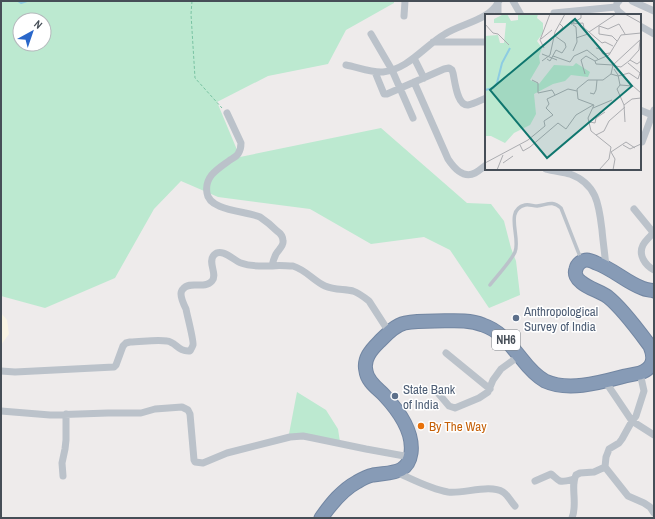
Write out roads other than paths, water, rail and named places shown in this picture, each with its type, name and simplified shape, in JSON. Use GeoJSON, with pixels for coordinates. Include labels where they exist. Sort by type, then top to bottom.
{"type":"FeatureCollection","features":[{"type":"Feature","properties":{"kind":"highway"},"geometry":{"type":"LineString","coordinates":[[582,262],[587,260],[592,261],[606,267],[642,289],[654,291]]}},
{"type":"Feature","properties":{"kind":"highway","name":"NH6"},"geometry":{"type":"LineString","coordinates":[[410,457],[410,440],[405,424],[393,405],[369,379],[365,364],[373,348],[389,332],[403,323],[460,321],[482,324],[496,331],[510,344],[537,375],[554,384],[562,386],[605,382],[640,373],[648,368],[653,358],[650,346],[614,302],[600,292],[584,285],[579,281],[575,272],[578,265],[582,262]]}},
{"type":"Feature","properties":{"kind":"highway"},"geometry":{"type":"LineString","coordinates":[[325,516],[336,499],[356,482],[374,475],[395,472],[402,469],[408,464],[410,457]]}},
{"type":"Feature","properties":{"kind":"street"},"geometry":{"type":"LineString","coordinates":[[404,16],[405,1]]}},
{"type":"Feature","properties":{"kind":"street"},"geometry":{"type":"LineString","coordinates":[[515,1],[521,14]]}},
{"type":"Feature","properties":{"kind":"street"},"geometry":{"type":"LineString","coordinates":[[632,1],[654,11]]}},
{"type":"Feature","properties":{"kind":"street"},"geometry":{"type":"LineString","coordinates":[[495,3],[498,14]]}},
{"type":"Feature","properties":{"kind":"street"},"geometry":{"type":"LineString","coordinates":[[488,14],[495,3]]}},
{"type":"Feature","properties":{"kind":"street"},"geometry":{"type":"LineString","coordinates":[[554,14],[619,10]]}},
{"type":"Feature","properties":{"kind":"street"},"geometry":{"type":"LineString","coordinates":[[346,65],[375,72],[392,70],[406,64],[446,32],[485,16]]}},
{"type":"Feature","properties":{"kind":"street"},"geometry":{"type":"LineString","coordinates":[[641,27],[654,34]]}},
{"type":"Feature","properties":{"kind":"street"},"geometry":{"type":"LineString","coordinates":[[371,34],[392,70],[413,118]]}},
{"type":"Feature","properties":{"kind":"street"},"geometry":{"type":"LineString","coordinates":[[433,42],[485,42]]}},
{"type":"Feature","properties":{"kind":"street"},"geometry":{"type":"LineString","coordinates":[[414,58],[424,78]]}},
{"type":"Feature","properties":{"kind":"street"},"geometry":{"type":"LineString","coordinates":[[375,72],[381,90],[384,94],[387,94],[449,68],[452,70],[457,94],[463,104],[468,105],[485,98]]}},
{"type":"Feature","properties":{"kind":"street"},"geometry":{"type":"LineString","coordinates":[[414,82],[446,155],[452,165],[458,171],[469,175],[485,166]]}},
{"type":"Feature","properties":{"kind":"street"},"geometry":{"type":"LineString","coordinates":[[641,110],[653,113],[642,142]]}},
{"type":"Feature","properties":{"kind":"street"},"geometry":{"type":"LineString","coordinates":[[227,113],[241,143],[241,148],[237,155],[211,174],[207,182],[207,195],[218,206],[260,218],[274,227],[281,234],[284,239],[283,243],[273,260],[272,266]]}},
{"type":"Feature","properties":{"kind":"street"},"geometry":{"type":"LineString","coordinates":[[551,170],[569,174],[578,178],[593,191],[599,210],[606,267]]}},
{"type":"Feature","properties":{"kind":"street"},"geometry":{"type":"LineString","coordinates":[[634,209],[652,231],[652,234],[643,245],[641,254],[645,263],[653,268]]}},
{"type":"Feature","properties":{"kind":"street"},"geometry":{"type":"LineString","coordinates":[[1,371],[15,372],[114,368],[123,346],[130,342],[166,340],[182,350],[189,351],[192,349],[193,344],[186,310],[181,295],[182,290],[188,285],[206,285],[212,282],[214,274],[212,258],[217,253],[222,253],[237,262],[251,266],[294,266],[326,286],[354,291],[369,301],[389,332]]}},
{"type":"Feature","properties":{"kind":"street"},"geometry":{"type":"LineString","coordinates":[[446,354],[490,389]]}},
{"type":"Feature","properties":{"kind":"street"},"geometry":{"type":"LineString","coordinates":[[438,393],[449,406],[454,408],[484,395],[490,389],[493,380],[501,369],[519,356]]}},
{"type":"Feature","properties":{"kind":"street"},"geometry":{"type":"LineString","coordinates":[[640,373],[644,391],[636,416],[619,443],[609,449],[605,467],[628,496],[644,503],[650,507],[654,513]]}},
{"type":"Feature","properties":{"kind":"street"},"geometry":{"type":"LineString","coordinates":[[605,382],[632,421],[654,435]]}},
{"type":"Feature","properties":{"kind":"street"},"geometry":{"type":"LineString","coordinates":[[1,412],[50,415],[134,413],[155,409],[182,407],[188,410],[190,414],[194,460],[195,462],[200,463],[228,453],[290,437],[303,436],[410,457]]}},
{"type":"Feature","properties":{"kind":"street"},"geometry":{"type":"LineString","coordinates":[[63,476],[62,463],[66,440],[66,414]]}},
{"type":"Feature","properties":{"kind":"street"},"geometry":{"type":"LineString","coordinates":[[572,518],[575,509],[574,480],[576,475],[594,472],[605,467]]}},
{"type":"Feature","properties":{"kind":"street"},"geometry":{"type":"LineString","coordinates":[[395,472],[430,487],[448,492],[479,489],[497,490],[504,492],[515,506]]}},
{"type":"Feature","properties":{"kind":"street"},"geometry":{"type":"LineString","coordinates":[[535,481],[551,474],[561,481],[574,480]]}},
{"type":"Feature","properties":{"kind":"lane"},"geometry":{"type":"LineString","coordinates":[[490,284],[515,253],[516,242],[514,216],[516,211],[527,205],[536,206],[552,203],[561,208],[582,262]]}},
{"type":"Feature","properties":{"kind":"waterway"},"geometry":{"type":"LineString","coordinates":[[18,1],[21,3],[27,1]]}},
{"type":"Feature","properties":{"kind":"place","name":"Anthropological Survey of India"},"geometry":{"type":"Point","coordinates":[516,318]}},
{"type":"Feature","properties":{"kind":"place","name":"State Bank of India"},"geometry":{"type":"Point","coordinates":[395,396]}},
{"type":"Feature","properties":{"kind":"place","name":"By The Way"},"geometry":{"type":"Point","coordinates":[421,426]}}]}
